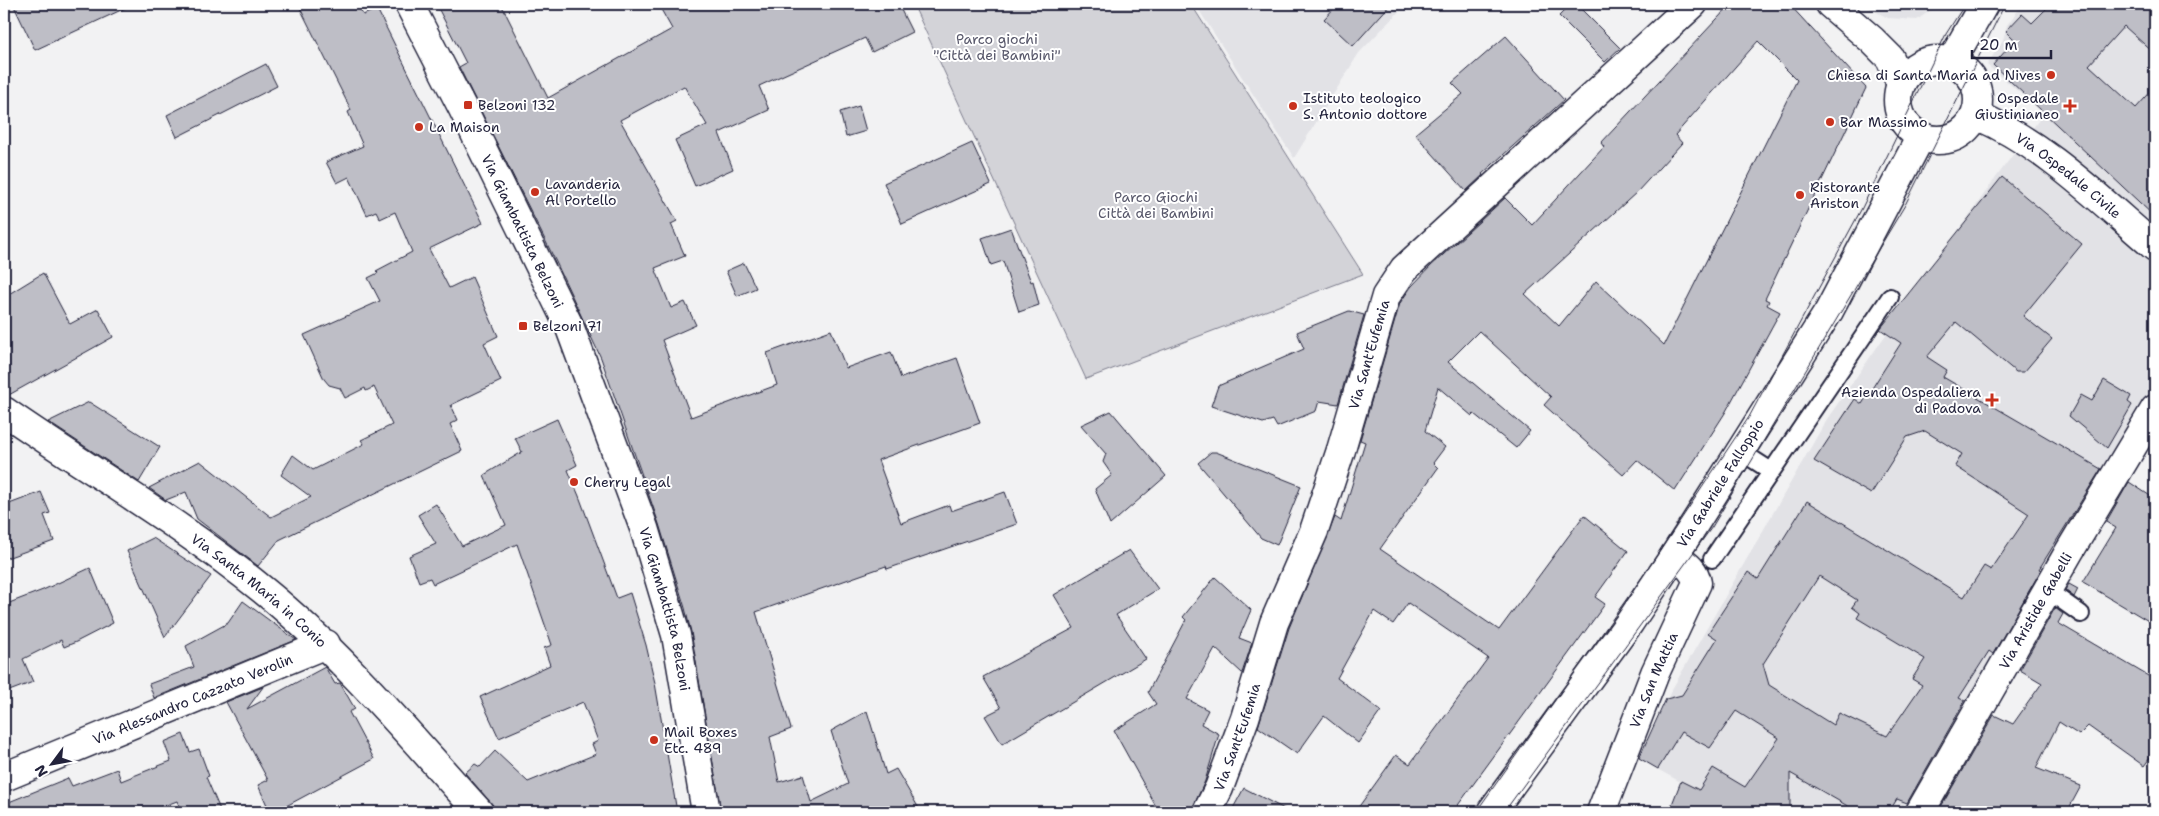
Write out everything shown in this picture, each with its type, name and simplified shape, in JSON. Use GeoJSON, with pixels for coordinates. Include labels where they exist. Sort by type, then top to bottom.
{"type":"FeatureCollection","features":[{"type":"Feature","properties":{"kind":"street","name":"Via Giambattista Belzoni"},"geometry":{"type":"LineString","coordinates":[[409,4],[462,107],[570,328],[644,528],[676,635],[706,812]]}},
{"type":"Feature","properties":{"kind":"street","name":"Via Sant'Eufemia"},"geometry":{"type":"LineString","coordinates":[[1207,812],[1219,788],[1245,718],[1274,623],[1314,531],[1341,450],[1386,296],[1404,270],[1693,4]]}},
{"type":"Feature","properties":{"kind":"street"},"geometry":{"type":"LineString","coordinates":[[1830,4],[1890,58],[1901,84]]}},
{"type":"Feature","properties":{"kind":"street"},"geometry":{"type":"LineString","coordinates":[[1951,62],[1984,4]]}},
{"type":"Feature","properties":{"kind":"street"},"geometry":{"type":"LineString","coordinates":[[1940,60],[1951,62],[1966,72],[1976,86],[1978,103],[1976,115],[1962,132],[1952,138],[1941,140],[1921,136],[1909,128],[1902,118],[1898,107],[1898,95],[1901,84],[1917,66],[1928,61],[1940,60]]}},
{"type":"Feature","properties":{"kind":"street","name":"Via Ospedale Civile"},"geometry":{"type":"LineString","coordinates":[[1976,115],[2010,131],[2038,148],[2155,247]]}},
{"type":"Feature","properties":{"kind":"street","name":"Via Gabriele Falloppio"},"geometry":{"type":"LineString","coordinates":[[1491,812],[1630,622],[1674,556],[1829,311],[1921,136]]}},
{"type":"Feature","properties":{"kind":"street","name":"Via Aristide Gabelli"},"geometry":{"type":"LineString","coordinates":[[1920,812],[2047,590],[2155,409]]}},
{"type":"Feature","properties":{"kind":"street","name":"Via Santa Maria in Conio"},"geometry":{"type":"LineString","coordinates":[[4,412],[136,497],[210,549],[263,590],[326,644],[479,812]]}},
{"type":"Feature","properties":{"kind":"street","name":"Via San Mattia"},"geometry":{"type":"LineString","coordinates":[[1601,812],[1655,673],[1697,582],[1696,576],[1690,568],[1674,556]]}},
{"type":"Feature","properties":{"kind":"street","name":"Via Alessandro Cazzato Verolin"},"geometry":{"type":"LineString","coordinates":[[4,777],[326,644]]}},
{"type":"Feature","properties":{"kind":"lane"},"geometry":{"type":"LineString","coordinates":[[1712,559],[1890,297]]}},
{"type":"Feature","properties":{"kind":"lane"},"geometry":{"type":"LineString","coordinates":[[1740,451],[1771,471]]}},
{"type":"Feature","properties":{"kind":"lane"},"geometry":{"type":"LineString","coordinates":[[2047,590],[2081,614]]}},
{"type":"Feature","properties":{"kind":"shaded area","name":"Istituto teologico S. Antonio dottore"},"geometry":{"type":"Polygon","coordinates":[[[1195,4],[1406,4],[1359,53],[1294,158],[1195,4]]]}},
{"type":"Feature","properties":{"kind":"shaded area"},"geometry":{"type":"Polygon","coordinates":[[[1861,4],[1939,4],[1917,20],[1888,18],[1861,4]]]}},
{"type":"Feature","properties":{"kind":"shaded area","name":"Azienda Ospedaliera di Padova"},"geometry":{"type":"Polygon","coordinates":[[[2023,4],[2155,4],[2155,385],[1899,812],[1735,812],[1639,759],[1671,691],[1827,419],[1989,187],[2044,113],[1987,65],[2003,40],[2007,25],[2023,4]]]}},
{"type":"Feature","properties":{"kind":"green space","name":"Parco Giochi Città dei Bambini"},"geometry":{"type":"Polygon","coordinates":[[[913,4],[1191,4],[1363,274],[1086,379],[913,4]]]}},
{"type":"Feature","properties":{"kind":"building"},"geometry":{"type":"Polygon","coordinates":[[[13,4],[134,4],[35,50],[13,4]]]}},
{"type":"Feature","properties":{"kind":"building"},"geometry":{"type":"Polygon","coordinates":[[[298,4],[357,4],[363,15],[377,9],[483,223],[429,249],[449,288],[472,277],[498,336],[484,343],[501,381],[451,405],[458,420],[450,424],[462,451],[279,540],[258,566],[197,519],[186,492],[166,500],[149,488],[200,461],[271,517],[311,497],[281,475],[293,455],[313,470],[364,444],[361,440],[392,425],[374,387],[366,391],[365,388],[345,398],[340,388],[329,385],[324,379],[304,335],[380,301],[368,278],[378,273],[376,271],[412,252],[395,212],[380,219],[376,211],[367,215],[349,177],[337,183],[326,162],[363,146],[348,112],[351,110],[298,4]]]}},
{"type":"Feature","properties":{"kind":"building"},"geometry":{"type":"Polygon","coordinates":[[[436,4],[501,4],[548,98],[672,29],[658,4],[898,4],[912,32],[872,52],[865,38],[759,86],[769,110],[719,133],[733,169],[695,186],[675,140],[707,125],[684,86],[620,120],[677,221],[671,224],[685,256],[655,268],[671,308],[685,302],[696,325],[662,340],[691,417],[777,385],[767,353],[831,330],[846,368],[891,352],[901,378],[957,358],[980,423],[878,460],[901,523],[949,505],[951,511],[1005,492],[1017,524],[887,569],[886,566],[756,612],[791,729],[770,737],[779,782],[803,775],[811,802],[848,784],[831,731],[867,711],[886,774],[896,769],[921,812],[721,812],[691,632],[685,608],[659,524],[601,358],[556,262],[459,67],[466,63],[436,4]]]}},
{"type":"Feature","properties":{"kind":"building"},"geometry":{"type":"Polygon","coordinates":[[[1338,4],[1391,4],[1353,46],[1324,19],[1338,4]]]}},
{"type":"Feature","properties":{"kind":"building"},"geometry":{"type":"Polygon","coordinates":[[[1571,4],[1576,4],[1620,48],[1605,62],[1559,16],[1571,4]]]}},
{"type":"Feature","properties":{"kind":"building"},"geometry":{"type":"Polygon","coordinates":[[[1731,4],[1789,4],[1866,88],[1765,299],[1769,301],[1767,305],[1780,312],[1725,413],[1675,491],[1637,460],[1623,475],[1544,405],[1551,397],[1479,331],[1448,362],[1530,431],[1516,448],[1474,414],[1472,416],[1438,387],[1425,431],[1445,447],[1433,463],[1438,468],[1380,549],[1499,630],[1584,515],[1628,551],[1595,597],[1605,604],[1453,812],[1355,812],[1396,755],[1410,764],[1488,658],[1408,603],[1393,624],[1374,611],[1337,678],[1381,711],[1358,743],[1324,716],[1297,754],[1258,727],[1289,628],[1335,517],[1341,521],[1365,442],[1360,440],[1400,303],[1411,287],[1431,266],[1505,198],[1532,225],[1604,147],[1601,143],[1731,4]],[[1758,41],[1675,135],[1682,143],[1637,192],[1525,294],[1559,326],[1596,281],[1664,345],[1797,80],[1758,41]]]}},
{"type":"Feature","properties":{"kind":"building","name":"Ospedale Giustinianeo"},"geometry":{"type":"Polygon","coordinates":[[[2051,4],[2155,4],[2155,54],[2124,26],[2089,65],[2136,108],[2155,87],[2155,217],[1993,65],[2015,40],[2006,31],[2022,14],[2032,23],[2051,4]]]}},
{"type":"Feature","properties":{"kind":"building"},"geometry":{"type":"Polygon","coordinates":[[[1506,36],[1564,100],[1482,174],[1466,191],[1415,134],[1463,94],[1452,83],[1506,36]]]}},
{"type":"Feature","properties":{"kind":"building"},"geometry":{"type":"Polygon","coordinates":[[[266,64],[277,86],[177,137],[167,115],[266,64]]]}},
{"type":"Feature","properties":{"kind":"building"},"geometry":{"type":"Polygon","coordinates":[[[859,106],[866,131],[846,137],[840,112],[859,106]]]}},
{"type":"Feature","properties":{"kind":"building"},"geometry":{"type":"Polygon","coordinates":[[[972,143],[991,184],[902,224],[884,183],[972,143]]]}},
{"type":"Feature","properties":{"kind":"building"},"geometry":{"type":"Polygon","coordinates":[[[2002,177],[2082,244],[2023,316],[2052,339],[2024,372],[2016,372],[1956,322],[1927,357],[1947,370],[1943,377],[2101,469],[2039,569],[2041,570],[1993,654],[1989,651],[1959,698],[1965,701],[1907,803],[1897,799],[1889,812],[1858,812],[1790,773],[1790,812],[1669,812],[1681,781],[1699,790],[1713,768],[1745,787],[1779,738],[1736,711],[1710,748],[1681,732],[1658,769],[1639,758],[1666,699],[1682,695],[1717,639],[1708,633],[1748,572],[1758,579],[1807,501],[1964,597],[1984,566],[1991,570],[2029,514],[1955,466],[1962,454],[1925,431],[1907,437],[1871,494],[1814,461],[1855,399],[1862,404],[1901,343],[1880,329],[2002,177]],[[1819,576],[1763,664],[1769,685],[1833,725],[1839,713],[1887,736],[1922,685],[1912,679],[1925,659],[1857,618],[1860,613],[1852,607],[1857,600],[1819,576]]]}},
{"type":"Feature","properties":{"kind":"building"},"geometry":{"type":"Polygon","coordinates":[[[1011,228],[1031,282],[1033,281],[1039,305],[1019,312],[1003,261],[991,265],[982,238],[1011,228]]]}},
{"type":"Feature","properties":{"kind":"building"},"geometry":{"type":"Polygon","coordinates":[[[744,263],[756,288],[737,296],[726,271],[744,263]]]}},
{"type":"Feature","properties":{"kind":"building"},"geometry":{"type":"Polygon","coordinates":[[[43,273],[70,324],[98,309],[113,337],[4,396],[4,297],[43,273]]]}},
{"type":"Feature","properties":{"kind":"building"},"geometry":{"type":"Polygon","coordinates":[[[1349,311],[1364,315],[1338,404],[1319,401],[1316,411],[1277,427],[1273,420],[1263,423],[1211,406],[1218,386],[1304,349],[1297,332],[1349,311]]]}},
{"type":"Feature","properties":{"kind":"building"},"geometry":{"type":"Polygon","coordinates":[[[2104,380],[2131,396],[2128,402],[2132,405],[2107,448],[2069,416],[2081,395],[2092,401],[2104,380]]]}},
{"type":"Feature","properties":{"kind":"building"},"geometry":{"type":"Polygon","coordinates":[[[89,402],[160,447],[139,482],[48,422],[89,402]]]}},
{"type":"Feature","properties":{"kind":"building"},"geometry":{"type":"Polygon","coordinates":[[[1111,411],[1166,476],[1110,525],[1095,489],[1112,475],[1103,462],[1106,454],[1081,425],[1111,411]]]}},
{"type":"Feature","properties":{"kind":"building"},"geometry":{"type":"Polygon","coordinates":[[[557,419],[577,465],[568,470],[617,598],[630,593],[646,645],[655,683],[677,812],[499,812],[465,773],[475,764],[480,767],[495,751],[528,782],[596,754],[592,744],[598,741],[583,702],[499,738],[480,697],[550,665],[544,648],[552,645],[517,544],[433,584],[430,578],[419,582],[409,556],[436,544],[418,515],[436,504],[462,546],[506,525],[484,475],[522,452],[515,438],[557,419]]]}},
{"type":"Feature","properties":{"kind":"building"},"geometry":{"type":"Polygon","coordinates":[[[1211,452],[1216,452],[1301,486],[1277,545],[1261,538],[1198,463],[1211,452]]]}},
{"type":"Feature","properties":{"kind":"building"},"geometry":{"type":"Polygon","coordinates":[[[2129,482],[2155,499],[2155,625],[2083,582],[2116,528],[2106,522],[2129,482]]]}},
{"type":"Feature","properties":{"kind":"building"},"geometry":{"type":"Polygon","coordinates":[[[41,492],[50,513],[44,515],[54,541],[4,559],[4,506],[41,492]]]}},
{"type":"Feature","properties":{"kind":"building"},"geometry":{"type":"Polygon","coordinates":[[[153,538],[211,576],[165,637],[127,551],[153,538]]]}},
{"type":"Feature","properties":{"kind":"building"},"geometry":{"type":"Polygon","coordinates":[[[1129,550],[1158,589],[1116,615],[1146,659],[1002,744],[985,716],[1001,708],[983,677],[1074,628],[1054,595],[1129,550]]]}},
{"type":"Feature","properties":{"kind":"building"},"geometry":{"type":"Polygon","coordinates":[[[90,568],[113,623],[64,647],[61,640],[23,659],[33,682],[4,693],[4,605],[43,590],[90,568]]]}},
{"type":"Feature","properties":{"kind":"building"},"geometry":{"type":"Polygon","coordinates":[[[1215,577],[1251,610],[1239,638],[1252,643],[1242,673],[1215,648],[1187,699],[1208,710],[1201,724],[1219,734],[1205,781],[1191,812],[1159,812],[1114,731],[1156,704],[1148,692],[1186,620],[1183,617],[1215,577]]]}},
{"type":"Feature","properties":{"kind":"building"},"geometry":{"type":"Polygon","coordinates":[[[2069,584],[2078,589],[2074,597],[2065,590],[2069,584]]]}},
{"type":"Feature","properties":{"kind":"building"},"geometry":{"type":"Polygon","coordinates":[[[243,601],[296,640],[154,698],[149,684],[194,667],[186,646],[228,623],[243,601]]]}},
{"type":"Feature","properties":{"kind":"building"},"geometry":{"type":"Polygon","coordinates":[[[2055,608],[2063,614],[2058,623],[2155,680],[2155,751],[2144,766],[2088,726],[2079,735],[2059,722],[2036,768],[2081,786],[2067,812],[1938,812],[1994,715],[2013,724],[2042,683],[2020,670],[2055,608]]]}},
{"type":"Feature","properties":{"kind":"building"},"geometry":{"type":"Polygon","coordinates":[[[325,667],[335,684],[340,683],[355,709],[349,712],[374,759],[275,812],[270,812],[258,785],[268,780],[226,702],[263,687],[247,709],[325,667]]]}},
{"type":"Feature","properties":{"kind":"building"},"geometry":{"type":"Polygon","coordinates":[[[183,734],[190,752],[199,749],[209,776],[206,777],[221,812],[182,812],[177,801],[148,812],[4,812],[4,804],[68,778],[72,786],[117,769],[121,781],[171,761],[164,742],[183,734]]]}},
{"type":"Feature","properties":{"kind":"building"},"geometry":{"type":"Polygon","coordinates":[[[1244,788],[1290,812],[1231,812],[1244,788]]]}},
{"type":"Feature","properties":{"kind":"tram line"},"geometry":{"type":"LineString","coordinates":[[1476,812],[1652,563],[1749,417],[1862,208],[1946,34],[1965,4]]}},
{"type":"Feature","properties":{"kind":"tram line"},"geometry":{"type":"LineString","coordinates":[[1504,812],[1712,527],[1905,205],[2005,4]]}},
{"type":"Feature","properties":{"kind":"place","name":"Chiesa di Santa Maria ad Nives"},"geometry":{"type":"Point","coordinates":[2051,75]}},
{"type":"Feature","properties":{"kind":"place","name":"Belzoni 132"},"geometry":{"type":"Point","coordinates":[468,105]}},
{"type":"Feature","properties":{"kind":"place","name":"Istituto teologico S. Antonio dottore"},"geometry":{"type":"Point","coordinates":[1293,106]}},
{"type":"Feature","properties":{"kind":"place","name":"Ospedale Giustinianeo"},"geometry":{"type":"Point","coordinates":[2070,106]}},
{"type":"Feature","properties":{"kind":"place","name":"Bar Massimo"},"geometry":{"type":"Point","coordinates":[1830,122]}},
{"type":"Feature","properties":{"kind":"place","name":"La Maison"},"geometry":{"type":"Point","coordinates":[419,127]}},
{"type":"Feature","properties":{"kind":"place","name":"Lavanderia Al Portello"},"geometry":{"type":"Point","coordinates":[535,192]}},
{"type":"Feature","properties":{"kind":"place","name":"Ristorante Ariston"},"geometry":{"type":"Point","coordinates":[1800,195]}},
{"type":"Feature","properties":{"kind":"place","name":"Belzoni 71"},"geometry":{"type":"Point","coordinates":[523,326]}},
{"type":"Feature","properties":{"kind":"place","name":"Azienda Ospedaliera di Padova"},"geometry":{"type":"Point","coordinates":[1992,400]}},
{"type":"Feature","properties":{"kind":"place","name":"Cherry Legal"},"geometry":{"type":"Point","coordinates":[574,482]}},
{"type":"Feature","properties":{"kind":"place","name":"Mail Boxes Etc. 489"},"geometry":{"type":"Point","coordinates":[654,740]}},
{"type":"Feature","properties":{"kind":"park label","name":"Parco giochi \"Città dei Bambini\""},"geometry":{"type":"Point","coordinates":[997,48]}}]}
